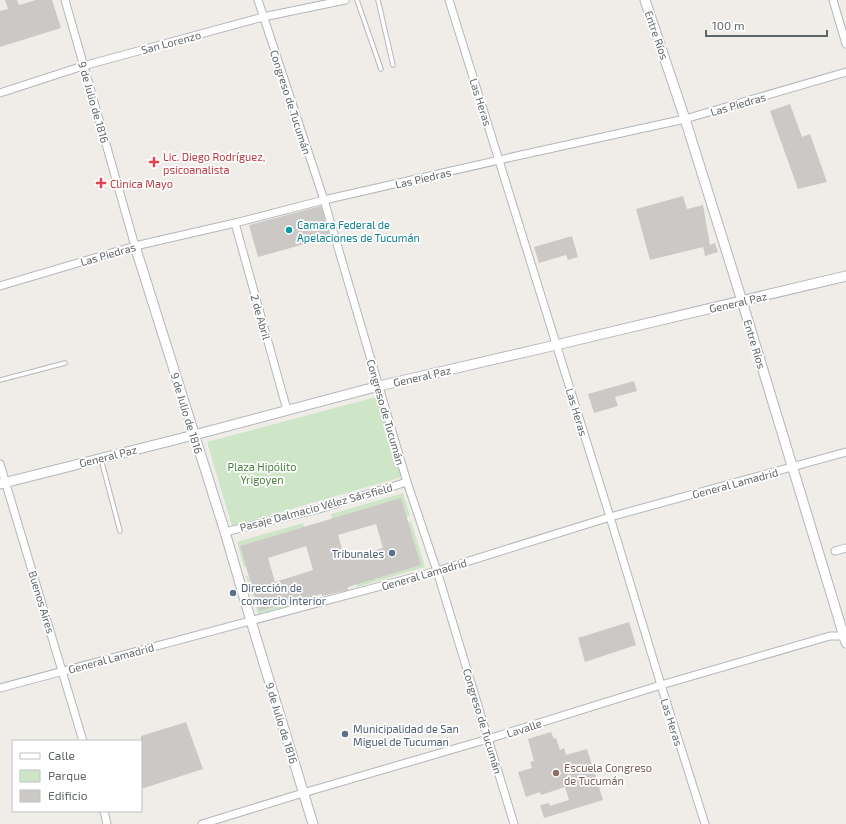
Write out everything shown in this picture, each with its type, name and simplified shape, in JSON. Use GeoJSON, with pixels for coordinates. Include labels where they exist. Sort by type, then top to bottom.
{"type":"FeatureCollection","features":[{"type":"Feature","properties":{"kind":"street","name":"9 de Julio de 1816"},"geometry":{"type":"LineString","coordinates":[[65,0],[135,246],[225,532],[313,824]]}},
{"type":"Feature","properties":{"kind":"street","name":"Congreso de Tucumán"},"geometry":{"type":"LineString","coordinates":[[258,0],[324,200],[407,482],[437,571],[514,824]]}},
{"type":"Feature","properties":{"kind":"street","name":"San Lorenzo"},"geometry":{"type":"LineString","coordinates":[[0,93],[83,66],[263,17],[345,0]]}},
{"type":"Feature","properties":{"kind":"street","name":"Las Heras"},"geometry":{"type":"LineString","coordinates":[[449,0],[705,824]]}},
{"type":"Feature","properties":{"kind":"street","name":"Entre Ríos"},"geometry":{"type":"LineString","coordinates":[[645,0],[685,119],[742,301],[845,639]]}},
{"type":"Feature","properties":{"kind":"street"},"geometry":{"type":"LineString","coordinates":[[833,0],[846,44]]}},
{"type":"Feature","properties":{"kind":"street","name":"Las Piedras"},"geometry":{"type":"LineString","coordinates":[[0,286],[135,246],[235,223],[324,200],[685,119],[846,72]]}},
{"type":"Feature","properties":{"kind":"street","name":"2 de Abril"},"geometry":{"type":"LineString","coordinates":[[235,223],[287,410]]}},
{"type":"Feature","properties":{"kind":"street","name":"General Paz"},"geometry":{"type":"LineString","coordinates":[[3,483],[194,435],[379,386],[846,276]]}},
{"type":"Feature","properties":{"kind":"street","name":"General Lamadrid"},"geometry":{"type":"LineString","coordinates":[[0,688],[437,571],[610,518],[846,452]]}},
{"type":"Feature","properties":{"kind":"street","name":"Buenos Aires"},"geometry":{"type":"LineString","coordinates":[[0,464],[3,483],[83,740]]}},
{"type":"Feature","properties":{"kind":"street","name":"Pasaje Dalmacio Vélez Sársfield"},"geometry":{"type":"LineString","coordinates":[[225,532],[319,509],[407,482]]}},
{"type":"Feature","properties":{"kind":"street"},"geometry":{"type":"LineString","coordinates":[[835,551],[846,548]]}},
{"type":"Feature","properties":{"kind":"street","name":"Lavalle"},"geometry":{"type":"LineString","coordinates":[[202,824],[488,739],[661,685],[830,636],[845,639]]}},
{"type":"Feature","properties":{"kind":"street"},"geometry":{"type":"LineString","coordinates":[[104,812],[107,824]]}},
{"type":"Feature","properties":{"kind":"lane"},"geometry":{"type":"LineString","coordinates":[[357,0],[381,69]]}},
{"type":"Feature","properties":{"kind":"lane"},"geometry":{"type":"LineString","coordinates":[[378,0],[394,65]]}},
{"type":"Feature","properties":{"kind":"lane"},"geometry":{"type":"LineString","coordinates":[[0,380],[65,363]]}},
{"type":"Feature","properties":{"kind":"lane"},"geometry":{"type":"LineString","coordinates":[[101,458],[120,531]]}},
{"type":"Feature","properties":{"kind":"green space","name":"Plaza Hipólito Yrigoyen"},"geometry":{"type":"Polygon","coordinates":[[[380,396],[402,477],[232,526],[207,442],[380,396]]]}},
{"type":"Feature","properties":{"kind":"green space"},"geometry":{"type":"Polygon","coordinates":[[[403,493],[410,516],[332,519],[331,514],[403,493]]]}},
{"type":"Feature","properties":{"kind":"green space"},"geometry":{"type":"Polygon","coordinates":[[[411,521],[425,567],[357,587],[356,584],[421,565],[408,522],[411,521]]]}},
{"type":"Feature","properties":{"kind":"green space"},"geometry":{"type":"Polygon","coordinates":[[[303,523],[304,527],[240,546],[246,567],[244,567],[237,542],[303,523]]]}},
{"type":"Feature","properties":{"kind":"green space"},"geometry":{"type":"Polygon","coordinates":[[[246,576],[248,576],[259,611],[314,596],[315,599],[258,614],[246,576]]]}},
{"type":"Feature","properties":{"kind":"building"},"geometry":{"type":"Polygon","coordinates":[[[5,0],[17,0],[19,5],[36,0],[52,0],[61,28],[0,47],[0,11],[8,9],[5,0]]]}},
{"type":"Feature","properties":{"kind":"building"},"geometry":{"type":"Polygon","coordinates":[[[790,104],[802,137],[810,134],[827,182],[798,189],[770,111],[790,104]]]}},
{"type":"Feature","properties":{"kind":"building"},"geometry":{"type":"Polygon","coordinates":[[[683,196],[687,209],[703,205],[710,245],[715,243],[718,252],[705,256],[703,247],[650,260],[636,209],[683,196]]]}},
{"type":"Feature","properties":{"kind":"building","name":"Camara Federal de Apelaciones de Tucumán"},"geometry":{"type":"Polygon","coordinates":[[[321,206],[330,237],[258,257],[249,225],[321,206]]]}},
{"type":"Feature","properties":{"kind":"building"},"geometry":{"type":"Polygon","coordinates":[[[572,236],[578,257],[568,260],[566,255],[539,263],[534,247],[572,236]]]}},
{"type":"Feature","properties":{"kind":"building"},"geometry":{"type":"Polygon","coordinates":[[[634,381],[637,391],[615,397],[618,406],[594,413],[588,394],[634,381]]]}},
{"type":"Feature","properties":{"kind":"building","name":"Tribunales"},"geometry":{"type":"Polygon","coordinates":[[[401,498],[421,565],[348,587],[348,590],[322,596],[322,594],[259,611],[240,546],[401,498]],[[376,524],[338,535],[345,559],[383,548],[376,524]],[[306,546],[268,558],[275,582],[313,570],[306,546]]]}},
{"type":"Feature","properties":{"kind":"building"},"geometry":{"type":"Polygon","coordinates":[[[629,622],[636,645],[585,662],[578,638],[629,622]]]}},
{"type":"Feature","properties":{"kind":"building"},"geometry":{"type":"Polygon","coordinates":[[[186,722],[203,769],[142,789],[141,736],[186,722]]]}},
{"type":"Feature","properties":{"kind":"building"},"geometry":{"type":"Polygon","coordinates":[[[551,732],[554,739],[556,738],[560,750],[564,748],[566,755],[587,749],[603,800],[544,818],[540,805],[549,803],[550,806],[569,800],[565,787],[541,795],[540,792],[526,797],[518,772],[532,768],[530,762],[534,761],[528,739],[551,732]]]}},
{"type":"Feature","properties":{"kind":"place","name":"Lic. Diego Rodríguez, psicoanalista"},"geometry":{"type":"Point","coordinates":[154,162]}},
{"type":"Feature","properties":{"kind":"place","name":"Clinica Mayo"},"geometry":{"type":"Point","coordinates":[101,183]}},
{"type":"Feature","properties":{"kind":"place","name":"Camara Federal de Apelaciones de Tucumán"},"geometry":{"type":"Point","coordinates":[289,230]}},
{"type":"Feature","properties":{"kind":"place","name":"Tribunales"},"geometry":{"type":"Point","coordinates":[392,553]}},
{"type":"Feature","properties":{"kind":"place","name":"Dirección de comercio interior"},"geometry":{"type":"Point","coordinates":[233,593]}},
{"type":"Feature","properties":{"kind":"place","name":"Municipalidad de San Miguel de Tucuman"},"geometry":{"type":"Point","coordinates":[345,734]}},
{"type":"Feature","properties":{"kind":"place","name":"Escuela Congreso de Tucumán"},"geometry":{"type":"Point","coordinates":[556,773]}}]}
